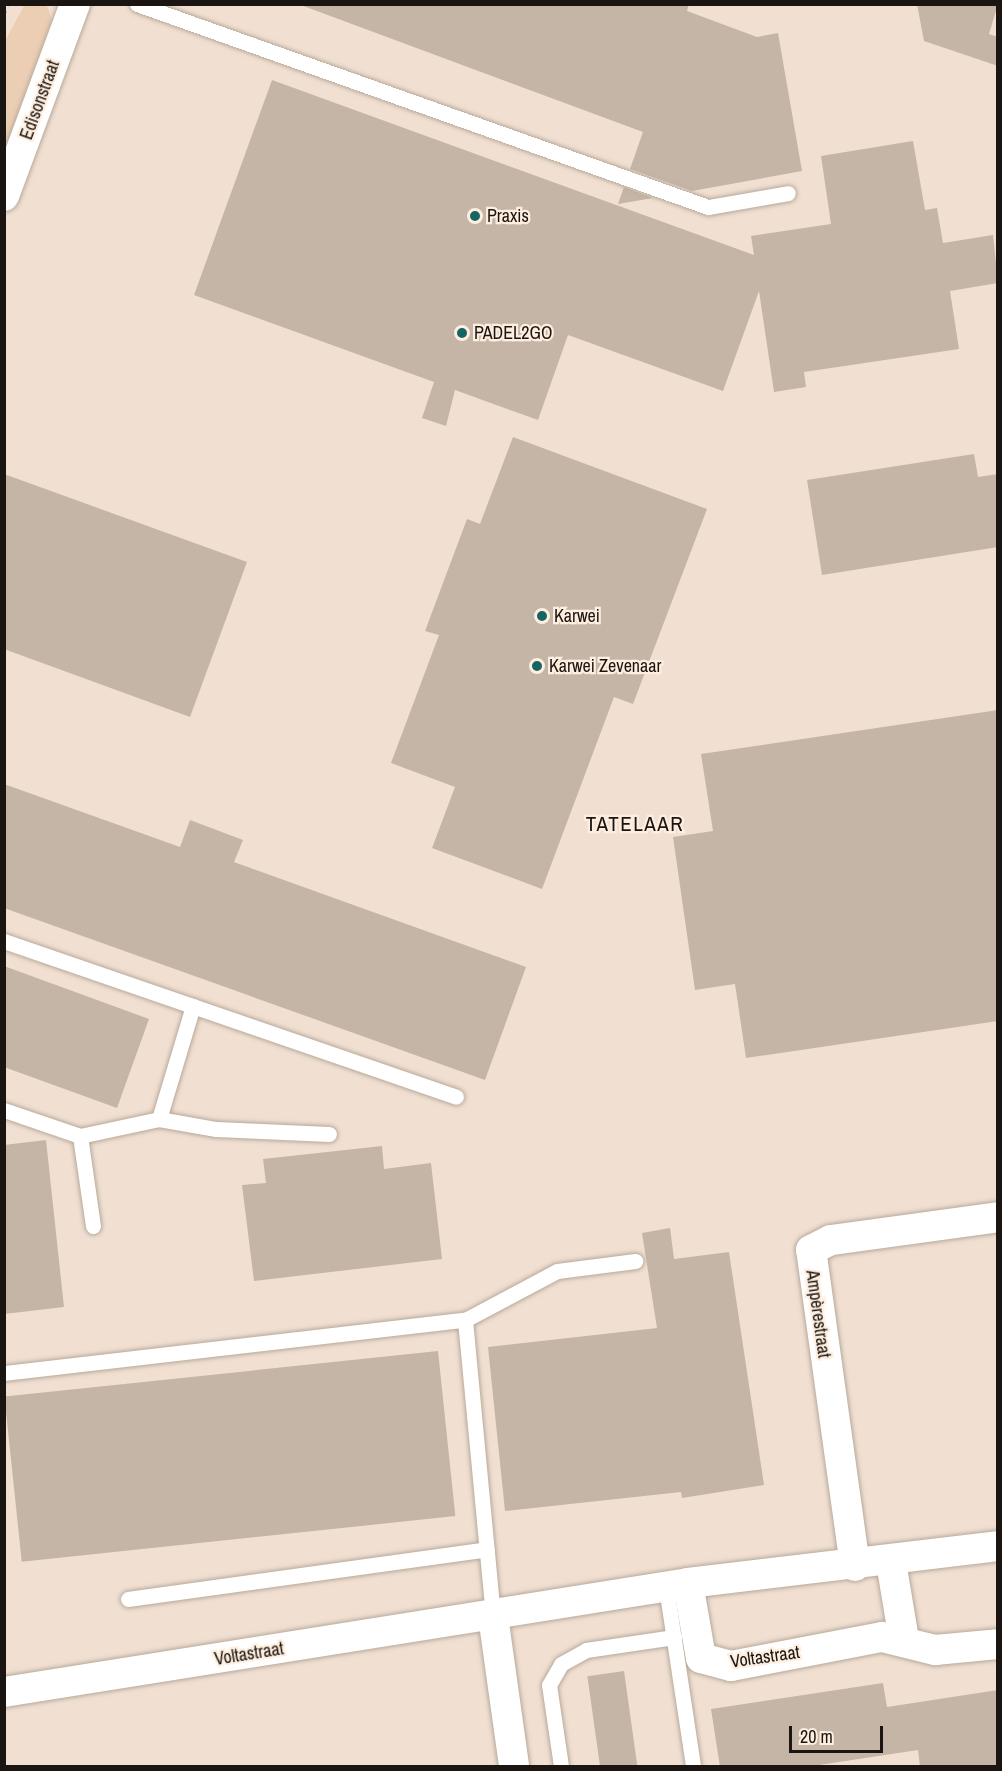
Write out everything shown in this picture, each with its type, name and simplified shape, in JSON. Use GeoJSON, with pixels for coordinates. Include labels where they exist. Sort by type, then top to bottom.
{"type":"FeatureCollection","features":[{"type":"Feature","properties":{"kind":"street","name":"Edisonstraat"},"geometry":{"type":"LineString","coordinates":[[4,196],[75,4]]}},
{"type":"Feature","properties":{"kind":"street","name":"Ampèrestraat"},"geometry":{"type":"LineString","coordinates":[[855,1566],[811,1250],[831,1240],[998,1217]]}},
{"type":"Feature","properties":{"kind":"street","name":"Voltastraat"},"geometry":{"type":"LineString","coordinates":[[4,1692],[677,1585],[891,1562],[998,1546]]}},
{"type":"Feature","properties":{"kind":"street"},"geometry":{"type":"LineString","coordinates":[[891,1562],[904,1640]]}},
{"type":"Feature","properties":{"kind":"street","name":"Voltastraat"},"geometry":{"type":"LineString","coordinates":[[677,1585],[701,1658],[731,1666],[882,1637],[904,1640],[935,1650],[998,1644]]}},
{"type":"Feature","properties":{"kind":"street"},"geometry":{"type":"LineString","coordinates":[[493,1616],[514,1767]]}},
{"type":"Feature","properties":{"kind":"lane"},"geometry":{"type":"LineString","coordinates":[[137,4],[708,207],[788,192]]}},
{"type":"Feature","properties":{"kind":"lane"},"geometry":{"type":"LineString","coordinates":[[4,940],[456,1097]]}},
{"type":"Feature","properties":{"kind":"lane"},"geometry":{"type":"LineString","coordinates":[[159,1119],[193,1006]]}},
{"type":"Feature","properties":{"kind":"lane"},"geometry":{"type":"LineString","coordinates":[[4,1110],[80,1136],[159,1119],[216,1129],[329,1134]]}},
{"type":"Feature","properties":{"kind":"lane"},"geometry":{"type":"LineString","coordinates":[[80,1136],[93,1226]]}},
{"type":"Feature","properties":{"kind":"lane"},"geometry":{"type":"LineString","coordinates":[[4,1373],[465,1320],[558,1271],[635,1261]]}},
{"type":"Feature","properties":{"kind":"lane"},"geometry":{"type":"LineString","coordinates":[[465,1320],[493,1616]]}},
{"type":"Feature","properties":{"kind":"lane"},"geometry":{"type":"LineString","coordinates":[[128,1599],[487,1550]]}},
{"type":"Feature","properties":{"kind":"lane"},"geometry":{"type":"LineString","coordinates":[[677,1585],[674,1637],[693,1767]]}},
{"type":"Feature","properties":{"kind":"lane"},"geometry":{"type":"LineString","coordinates":[[561,1767],[549,1685],[561,1664],[586,1650],[674,1637]]}},
{"type":"Feature","properties":{"kind":"path"},"geometry":{"type":"LineString","coordinates":[[4,13],[8,4]]}},
{"type":"Feature","properties":{"kind":"shaded area"},"geometry":{"type":"Polygon","coordinates":[[[25,4],[47,6],[52,20],[5,150],[5,41],[25,4]]]}},
{"type":"Feature","properties":{"kind":"building"},"geometry":{"type":"Polygon","coordinates":[[[298,4],[689,4],[687,11],[757,37],[778,33],[802,171],[692,191],[630,169],[643,132],[298,4]]]}},
{"type":"Feature","properties":{"kind":"building"},"geometry":{"type":"Polygon","coordinates":[[[917,4],[998,4],[989,34],[998,37],[998,66],[924,41],[917,4]]]}},
{"type":"Feature","properties":{"kind":"building"},"geometry":{"type":"Polygon","coordinates":[[[272,80],[754,255],[751,236],[831,224],[821,156],[913,141],[925,210],[937,208],[943,243],[993,235],[998,283],[950,291],[959,349],[804,372],[806,387],[774,392],[759,291],[723,391],[568,335],[538,420],[455,390],[446,426],[422,418],[434,382],[194,295],[272,80]]]}},
{"type":"Feature","properties":{"kind":"building"},"geometry":{"type":"Polygon","coordinates":[[[624,187],[653,198],[618,204],[624,187]]]}},
{"type":"Feature","properties":{"kind":"building","name":"Karwei Zevenaar"},"geometry":{"type":"Polygon","coordinates":[[[513,437],[707,509],[633,704],[614,697],[542,889],[432,848],[455,787],[391,763],[439,635],[425,631],[467,519],[480,524],[513,437]]]}},
{"type":"Feature","properties":{"kind":"building"},"geometry":{"type":"Polygon","coordinates":[[[974,454],[978,477],[998,474],[998,547],[822,575],[807,480],[974,454]]]}},
{"type":"Feature","properties":{"kind":"building"},"geometry":{"type":"Polygon","coordinates":[[[4,474],[247,562],[190,717],[4,649],[4,474]]]}},
{"type":"Feature","properties":{"kind":"building"},"geometry":{"type":"Polygon","coordinates":[[[998,710],[998,1021],[746,1058],[735,984],[695,990],[673,837],[713,831],[701,754],[998,710]]]}},
{"type":"Feature","properties":{"kind":"building"},"geometry":{"type":"Polygon","coordinates":[[[4,784],[180,847],[190,820],[243,840],[234,862],[526,967],[485,1080],[4,908],[4,784]]]}},
{"type":"Feature","properties":{"kind":"building"},"geometry":{"type":"Polygon","coordinates":[[[4,966],[149,1019],[117,1108],[4,1067],[4,966]]]}},
{"type":"Feature","properties":{"kind":"building"},"geometry":{"type":"Polygon","coordinates":[[[46,1140],[64,1307],[4,1314],[4,1145],[46,1140]]]}},
{"type":"Feature","properties":{"kind":"building"},"geometry":{"type":"Polygon","coordinates":[[[382,1146],[384,1169],[431,1163],[442,1259],[254,1281],[242,1185],[266,1183],[263,1159],[382,1146]]]}},
{"type":"Feature","properties":{"kind":"building"},"geometry":{"type":"Polygon","coordinates":[[[670,1228],[674,1259],[729,1252],[764,1485],[682,1498],[681,1492],[505,1511],[488,1347],[657,1328],[642,1233],[670,1228]]]}},
{"type":"Feature","properties":{"kind":"building"},"geometry":{"type":"Polygon","coordinates":[[[438,1351],[455,1516],[22,1562],[4,1397],[438,1351]]]}},
{"type":"Feature","properties":{"kind":"building"},"geometry":{"type":"Polygon","coordinates":[[[624,1671],[637,1766],[600,1766],[587,1676],[624,1671]]]}},
{"type":"Feature","properties":{"kind":"building"},"geometry":{"type":"Polygon","coordinates":[[[883,1683],[887,1707],[998,1690],[998,1767],[920,1767],[918,1750],[806,1767],[720,1767],[711,1709],[883,1683]]]}},
{"type":"Feature","properties":{"kind":"place","name":"Praxis"},"geometry":{"type":"Point","coordinates":[475,216]}},
{"type":"Feature","properties":{"kind":"place","name":"PADEL2GO"},"geometry":{"type":"Point","coordinates":[462,333]}},
{"type":"Feature","properties":{"kind":"place","name":"Karwei"},"geometry":{"type":"Point","coordinates":[542,616]}},
{"type":"Feature","properties":{"kind":"place","name":"Karwei Zevenaar"},"geometry":{"type":"Point","coordinates":[537,666]}},
{"type":"Feature","properties":{"kind":"district","name":"TATELAAR"},"geometry":{"type":"Point","coordinates":[635,824]}}]}
